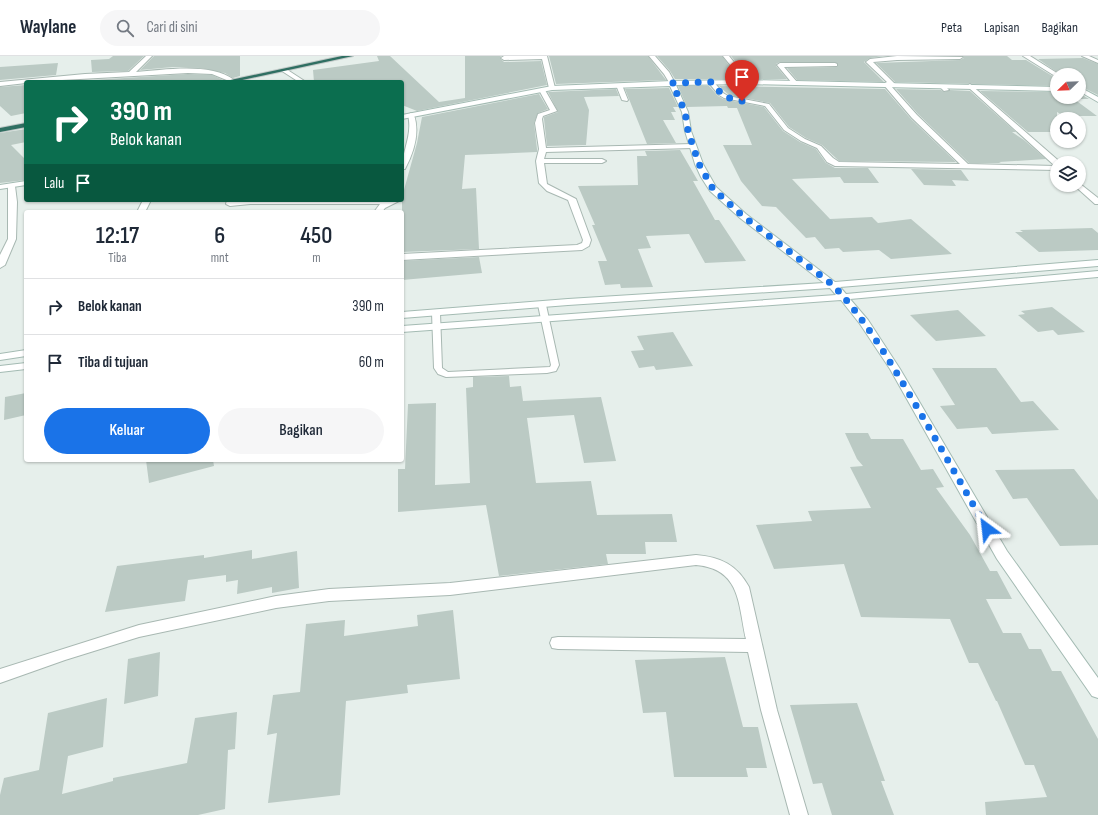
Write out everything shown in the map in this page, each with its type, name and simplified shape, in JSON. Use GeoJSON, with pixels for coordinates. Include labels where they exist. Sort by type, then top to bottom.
{"type":"FeatureCollection","features":[{"type":"Feature","properties":{"kind":"highway"},"geometry":{"type":"LineString","coordinates":[[231,80],[350,56]]}},
{"type":"Feature","properties":{"kind":"highway"},"geometry":{"type":"LineString","coordinates":[[0,130],[24,125]]}},
{"type":"Feature","properties":{"kind":"street"},"geometry":{"type":"LineString","coordinates":[[131,73],[149,56]]}},
{"type":"Feature","properties":{"kind":"street"},"geometry":{"type":"LineString","coordinates":[[504,58],[544,56],[552,88]]}},
{"type":"Feature","properties":{"kind":"street"},"geometry":{"type":"LineString","coordinates":[[652,56],[667,73],[672,83],[685,112],[692,146],[705,177],[713,189],[743,216],[833,285],[864,322],[895,370],[1002,555],[1098,691]]}},
{"type":"Feature","properties":{"kind":"street"},"geometry":{"type":"LineString","coordinates":[[726,56],[747,82]]}},
{"type":"Feature","properties":{"kind":"street"},"geometry":{"type":"LineString","coordinates":[[866,56],[875,60]]}},
{"type":"Feature","properties":{"kind":"street"},"geometry":{"type":"LineString","coordinates":[[960,56],[875,60],[869,62],[890,85],[899,101],[966,166]]}},
{"type":"Feature","properties":{"kind":"street"},"geometry":{"type":"LineString","coordinates":[[1026,56],[1050,71]]}},
{"type":"Feature","properties":{"kind":"street"},"geometry":{"type":"LineString","coordinates":[[1085,56],[1098,60]]}},
{"type":"Feature","properties":{"kind":"street"},"geometry":{"type":"LineString","coordinates":[[794,82],[779,66],[785,64],[835,65]]}},
{"type":"Feature","properties":{"kind":"street"},"geometry":{"type":"LineString","coordinates":[[284,70],[300,80]]}},
{"type":"Feature","properties":{"kind":"street"},"geometry":{"type":"LineString","coordinates":[[48,80],[131,73],[206,71],[213,72],[231,80]]}},
{"type":"Feature","properties":{"kind":"street"},"geometry":{"type":"LineString","coordinates":[[0,84],[24,82]]}},
{"type":"Feature","properties":{"kind":"street"},"geometry":{"type":"LineString","coordinates":[[711,82],[721,94],[726,97],[768,105],[786,129],[819,147],[833,162],[852,165],[1050,168]]}},
{"type":"Feature","properties":{"kind":"street"},"geometry":{"type":"LineString","coordinates":[[404,117],[552,88],[619,84],[794,82],[944,88],[970,86],[1050,89]]}},
{"type":"Feature","properties":{"kind":"street"},"geometry":{"type":"LineString","coordinates":[[619,84],[625,100]]}},
{"type":"Feature","properties":{"kind":"street"},"geometry":{"type":"LineString","coordinates":[[970,86],[1050,158]]}},
{"type":"Feature","properties":{"kind":"street"},"geometry":{"type":"LineString","coordinates":[[1086,89],[1098,90]]}},
{"type":"Feature","properties":{"kind":"street"},"geometry":{"type":"LineString","coordinates":[[404,257],[583,247],[586,244],[587,240],[575,204],[568,196],[544,185],[540,161],[543,150],[539,118],[540,115],[554,111],[542,90]]}},
{"type":"Feature","properties":{"kind":"street"},"geometry":{"type":"LineString","coordinates":[[1086,93],[1098,100]]}},
{"type":"Feature","properties":{"kind":"street"},"geometry":{"type":"LineString","coordinates":[[404,162],[414,132],[411,115]]}},
{"type":"Feature","properties":{"kind":"street"},"geometry":{"type":"LineString","coordinates":[[543,150],[692,146]]}},
{"type":"Feature","properties":{"kind":"street"},"geometry":{"type":"LineString","coordinates":[[540,161],[602,161]]}},
{"type":"Feature","properties":{"kind":"street"},"geometry":{"type":"LineString","coordinates":[[0,187],[24,183]]}},
{"type":"Feature","properties":{"kind":"street"},"geometry":{"type":"LineString","coordinates":[[0,265],[12,239],[12,186]]}},
{"type":"Feature","properties":{"kind":"street"},"geometry":{"type":"LineString","coordinates":[[1086,191],[1098,202]]}},
{"type":"Feature","properties":{"kind":"street"},"geometry":{"type":"LineString","coordinates":[[230,202],[230,204],[262,202]]}},
{"type":"Feature","properties":{"kind":"street"},"geometry":{"type":"LineString","coordinates":[[379,210],[382,206],[391,202]]}},
{"type":"Feature","properties":{"kind":"street"},"geometry":{"type":"LineString","coordinates":[[404,316],[542,304],[833,285],[1098,263]]}},
{"type":"Feature","properties":{"kind":"street"},"geometry":{"type":"LineString","coordinates":[[404,329],[844,297],[1098,274]]}},
{"type":"Feature","properties":{"kind":"street"},"geometry":{"type":"LineString","coordinates":[[0,357],[24,353]]}},
{"type":"Feature","properties":{"kind":"street"},"geometry":{"type":"LineString","coordinates":[[0,369],[24,366]]}},
{"type":"Feature","properties":{"kind":"street"},"geometry":{"type":"LineString","coordinates":[[0,676],[64,654],[139,631],[276,602],[329,595],[450,589],[696,560],[709,561],[728,568],[736,576],[742,587],[769,710],[800,815]]}},
{"type":"Feature","properties":{"kind":"street"},"geometry":{"type":"LineString","coordinates":[[558,643],[755,646]]}},
{"type":"Feature","properties":{"kind":"lane"},"geometry":{"type":"LineString","coordinates":[[436,313],[438,368],[446,375],[547,371],[553,369],[555,365],[542,304]]}},
{"type":"Feature","properties":{"kind":"building"},"geometry":{"type":"Polygon","coordinates":[[[113,56],[144,56],[128,71],[92,72],[91,60],[109,59],[113,56]]]}},
{"type":"Feature","properties":{"kind":"building"},"geometry":{"type":"Polygon","coordinates":[[[154,56],[240,56],[240,76],[233,78],[225,73],[200,68],[173,67],[140,70],[154,56]]]}},
{"type":"Feature","properties":{"kind":"building"},"geometry":{"type":"Polygon","coordinates":[[[377,56],[390,56],[439,102],[465,98],[465,56],[501,56],[500,58],[504,62],[541,61],[547,85],[417,111],[404,106],[404,80],[314,80],[313,70],[379,61],[377,56]]]}},
{"type":"Feature","properties":{"kind":"building"},"geometry":{"type":"Polygon","coordinates":[[[549,56],[648,56],[666,80],[556,84],[549,56]]]}},
{"type":"Feature","properties":{"kind":"building"},"geometry":{"type":"Polygon","coordinates":[[[657,56],[722,56],[739,79],[675,79],[657,56]]]}},
{"type":"Feature","properties":{"kind":"building"},"geometry":{"type":"Polygon","coordinates":[[[731,56],[883,56],[870,58],[864,62],[884,82],[797,80],[787,68],[838,67],[838,64],[835,62],[780,62],[776,64],[776,66],[787,79],[749,79],[731,56]]]}},
{"type":"Feature","properties":{"kind":"building"},"geometry":{"type":"Polygon","coordinates":[[[964,56],[1007,56],[1012,60],[1026,60],[1050,75],[1050,86],[895,82],[876,63],[960,60],[964,58],[964,56]]]}},
{"type":"Feature","properties":{"kind":"building"},"geometry":{"type":"Polygon","coordinates":[[[1083,58],[1098,64],[1098,95],[1086,89],[1086,68],[1051,68],[1038,59],[1083,58]]]}},
{"type":"Feature","properties":{"kind":"building"},"geometry":{"type":"Polygon","coordinates":[[[58,63],[56,75],[0,80],[0,67],[58,63]]]}},
{"type":"Feature","properties":{"kind":"building"},"geometry":{"type":"Polygon","coordinates":[[[188,74],[212,75],[223,80],[93,80],[188,74]]]}},
{"type":"Feature","properties":{"kind":"building"},"geometry":{"type":"Polygon","coordinates":[[[24,85],[24,113],[11,116],[0,106],[0,87],[24,85]]]}},
{"type":"Feature","properties":{"kind":"building"},"geometry":{"type":"Polygon","coordinates":[[[678,86],[709,86],[718,96],[723,99],[764,107],[783,131],[800,142],[816,149],[826,163],[835,168],[868,168],[879,183],[844,183],[840,177],[792,179],[830,219],[872,217],[878,223],[911,219],[952,254],[891,259],[879,250],[843,252],[839,248],[825,249],[815,237],[806,238],[776,207],[762,206],[741,181],[723,145],[752,145],[737,108],[728,108],[727,106],[687,107],[678,86]]]}},
{"type":"Feature","properties":{"kind":"building"},"geometry":{"type":"Polygon","coordinates":[[[719,86],[885,89],[911,119],[956,162],[839,161],[822,145],[806,138],[789,127],[770,103],[729,95],[719,86]]]}},
{"type":"Feature","properties":{"kind":"building"},"geometry":{"type":"Polygon","coordinates":[[[669,88],[678,107],[673,107],[676,112],[671,112],[675,120],[663,120],[676,143],[647,144],[625,89],[669,88]]]}},
{"type":"Feature","properties":{"kind":"building"},"geometry":{"type":"Polygon","coordinates":[[[616,89],[619,96],[584,97],[589,110],[586,145],[547,146],[544,117],[558,112],[548,92],[616,89]]]}},
{"type":"Feature","properties":{"kind":"building"},"geometry":{"type":"Polygon","coordinates":[[[896,89],[941,90],[944,92],[950,90],[970,91],[1016,132],[1012,132],[1046,159],[999,162],[1001,163],[969,163],[918,114],[896,89]]]}},
{"type":"Feature","properties":{"kind":"building"},"geometry":{"type":"Polygon","coordinates":[[[980,91],[1050,92],[1050,104],[1081,104],[1097,116],[1086,116],[1086,112],[1050,112],[1050,132],[1028,132],[980,91]]]}},
{"type":"Feature","properties":{"kind":"building"},"geometry":{"type":"Polygon","coordinates":[[[539,94],[548,109],[538,113],[534,123],[537,152],[465,155],[462,189],[476,188],[479,249],[404,252],[404,210],[402,210],[402,202],[404,202],[404,190],[417,143],[422,117],[539,94]]]}},
{"type":"Feature","properties":{"kind":"building"},"geometry":{"type":"Polygon","coordinates":[[[24,129],[24,142],[11,145],[24,158],[24,180],[0,183],[0,133],[24,129]]]}},
{"type":"Feature","properties":{"kind":"building"},"geometry":{"type":"Polygon","coordinates":[[[680,150],[698,181],[693,181],[715,220],[719,220],[746,261],[705,263],[689,234],[646,236],[651,248],[638,249],[653,287],[621,288],[620,284],[605,285],[598,261],[607,261],[592,225],[595,225],[578,186],[638,185],[637,156],[647,156],[645,151],[680,150]]]}},
{"type":"Feature","properties":{"kind":"building"},"geometry":{"type":"Polygon","coordinates":[[[911,169],[961,170],[969,181],[952,180],[956,186],[924,185],[911,169]]]}},
{"type":"Feature","properties":{"kind":"building"},"geometry":{"type":"Polygon","coordinates":[[[1092,228],[1098,233],[1098,250],[1039,252],[1015,232],[1023,232],[1020,230],[1092,228]]]}},
{"type":"Feature","properties":{"kind":"building"},"geometry":{"type":"Polygon","coordinates":[[[479,257],[482,273],[404,280],[404,261],[479,257]]]}},
{"type":"Feature","properties":{"kind":"building"},"geometry":{"type":"Polygon","coordinates":[[[1052,307],[1085,332],[1058,335],[1053,330],[1038,332],[1018,315],[1025,314],[1021,311],[1052,307]]]}},
{"type":"Feature","properties":{"kind":"building"},"geometry":{"type":"Polygon","coordinates":[[[958,310],[986,336],[936,341],[910,315],[958,310]]]}},
{"type":"Feature","properties":{"kind":"building"},"geometry":{"type":"Polygon","coordinates":[[[673,332],[693,366],[656,370],[654,366],[639,368],[631,351],[644,350],[637,336],[673,332]]]}},
{"type":"Feature","properties":{"kind":"building"},"geometry":{"type":"Polygon","coordinates":[[[932,368],[996,368],[1021,402],[1033,401],[1059,430],[992,434],[987,427],[957,429],[940,406],[955,405],[932,368]]]}},
{"type":"Feature","properties":{"kind":"building"},"geometry":{"type":"Polygon","coordinates":[[[509,376],[510,387],[521,386],[523,401],[601,397],[616,461],[584,463],[574,415],[527,418],[536,483],[591,481],[597,515],[672,514],[677,542],[645,542],[646,554],[606,554],[608,564],[499,576],[486,505],[398,512],[398,469],[405,469],[408,404],[436,403],[435,485],[470,483],[466,388],[473,387],[473,377],[509,376]]]}},
{"type":"Feature","properties":{"kind":"building"},"geometry":{"type":"Polygon","coordinates":[[[24,393],[24,415],[4,420],[5,397],[24,393]]]}},
{"type":"Feature","properties":{"kind":"building"},"geometry":{"type":"Polygon","coordinates":[[[845,433],[868,433],[871,439],[903,439],[921,470],[933,469],[944,487],[936,488],[970,535],[990,571],[997,571],[1012,599],[986,599],[1003,633],[1021,633],[1029,649],[1041,649],[1052,671],[1061,671],[1098,739],[1098,815],[986,815],[985,802],[1047,797],[1034,765],[1025,765],[997,701],[978,663],[969,663],[950,619],[861,617],[844,564],[774,569],[756,525],[812,521],[808,511],[871,508],[850,467],[863,466],[857,459],[845,433]]]}},
{"type":"Feature","properties":{"kind":"building"},"geometry":{"type":"Polygon","coordinates":[[[146,462],[213,462],[214,466],[149,483],[146,462]]]}},
{"type":"Feature","properties":{"kind":"building"},"geometry":{"type":"Polygon","coordinates":[[[1074,469],[1098,500],[1098,545],[1060,546],[1027,498],[1013,499],[995,470],[1074,469]]]}},
{"type":"Feature","properties":{"kind":"building"},"geometry":{"type":"Polygon","coordinates":[[[252,550],[252,559],[297,551],[299,588],[272,593],[272,587],[237,594],[238,580],[226,582],[226,575],[188,580],[185,601],[105,612],[117,566],[204,555],[204,558],[252,550]]]}},
{"type":"Feature","properties":{"kind":"building"},"geometry":{"type":"Polygon","coordinates":[[[453,610],[460,679],[407,685],[408,693],[346,701],[340,795],[268,803],[277,733],[267,735],[273,695],[300,692],[306,624],[345,620],[344,636],[418,626],[417,615],[453,610]]]}},
{"type":"Feature","properties":{"kind":"building"},"geometry":{"type":"Polygon","coordinates":[[[160,652],[158,696],[124,704],[128,659],[160,652]]]}},
{"type":"Feature","properties":{"kind":"building"},"geometry":{"type":"Polygon","coordinates":[[[725,657],[743,727],[758,727],[767,768],[746,768],[748,777],[674,777],[666,712],[643,713],[635,660],[725,657]]]}},
{"type":"Feature","properties":{"kind":"building"},"geometry":{"type":"Polygon","coordinates":[[[107,698],[103,747],[68,756],[62,794],[113,781],[113,778],[187,763],[195,718],[237,712],[235,749],[228,750],[225,809],[198,815],[0,815],[0,795],[4,778],[39,770],[48,713],[107,698]]]}},
{"type":"Feature","properties":{"kind":"building"},"geometry":{"type":"Polygon","coordinates":[[[857,703],[885,781],[881,781],[894,815],[832,815],[822,783],[813,784],[790,705],[857,703]]]}},
{"type":"Feature","properties":{"kind":"route"},"geometry":{"type":"LineString","coordinates":[[742,101],[731,99],[721,94],[711,82],[672,83],[685,112],[688,131],[699,164],[713,189],[743,216],[833,285],[844,297],[864,322],[895,370],[987,529]]}}]}
